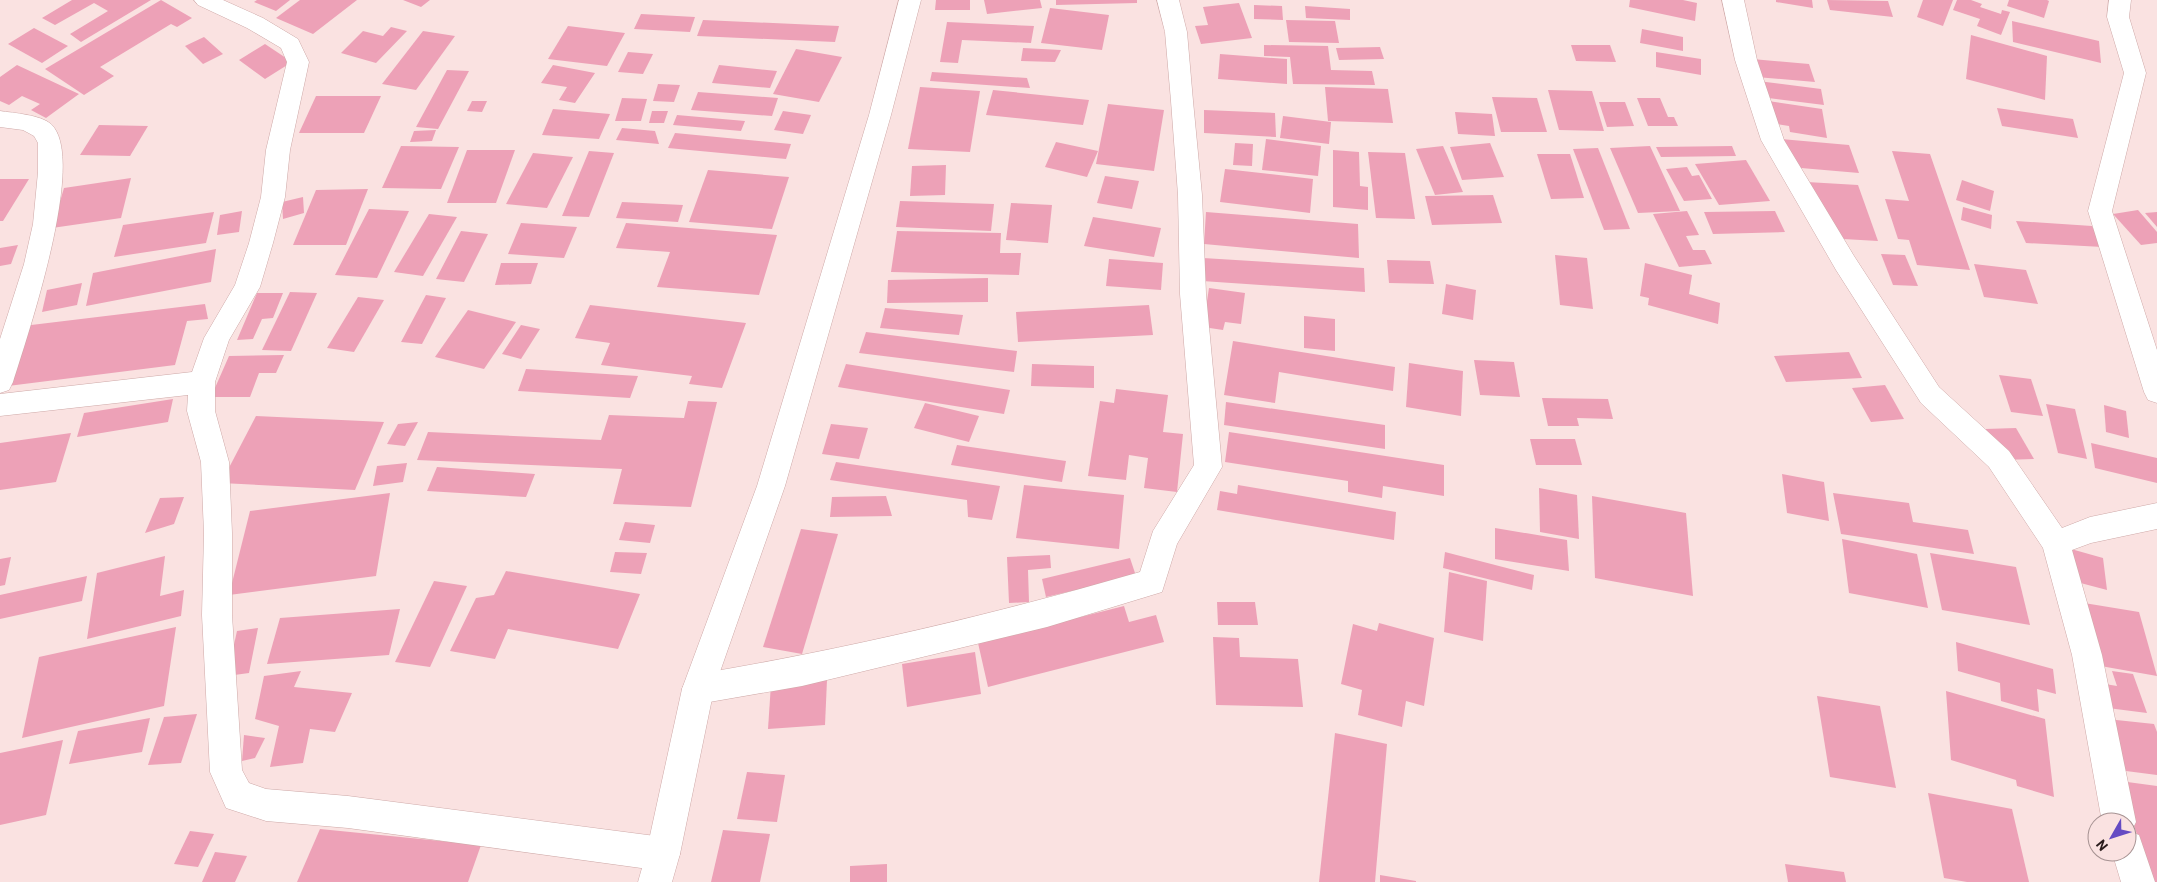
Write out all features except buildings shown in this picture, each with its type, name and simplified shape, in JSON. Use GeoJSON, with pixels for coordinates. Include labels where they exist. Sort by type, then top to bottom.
{"type":"FeatureCollection","features":[{"type":"Feature","properties":{"kind":"street"},"geometry":{"type":"LineString","coordinates":[[205,0],[255,23],[290,44],[298,62],[278,150],[273,197],[261,243],[247,287],[217,338],[202,382],[201,411],[215,462],[218,533],[217,615],[226,772],[238,796],[266,805],[348,812],[663,854]]}},
{"type":"Feature","properties":{"kind":"street"},"geometry":{"type":"LineString","coordinates":[[656,882],[698,689],[771,486],[880,115],[910,0]]}},
{"type":"Feature","properties":{"kind":"street"},"geometry":{"type":"LineString","coordinates":[[698,689],[802,671],[1047,613],[1152,582],[1163,540],[1208,467],[1193,294],[1190,195],[1176,32],[1168,0]]}},
{"type":"Feature","properties":{"kind":"street"},"geometry":{"type":"LineString","coordinates":[[1733,0],[1746,60],[1773,140],[1845,263],[1930,395],[1999,460],[2056,544],[2087,654],[2117,812]]}},
{"type":"Feature","properties":{"kind":"street"},"geometry":{"type":"LineString","coordinates":[[2120,0],[2118,17],[2135,73],[2100,211],[2157,392]]}},
{"type":"Feature","properties":{"kind":"street"},"geometry":{"type":"LineString","coordinates":[[0,120],[27,123],[43,130],[50,143],[50,153],[45,224],[36,264],[0,382]]}},
{"type":"Feature","properties":{"kind":"street"},"geometry":{"type":"LineString","coordinates":[[0,405],[202,382]]}},
{"type":"Feature","properties":{"kind":"street"},"geometry":{"type":"LineString","coordinates":[[2056,544],[2090,530],[2157,516]]}},
{"type":"Feature","properties":{"kind":"street"},"geometry":{"type":"LineString","coordinates":[[2132,862],[2138,882]]}}]}
